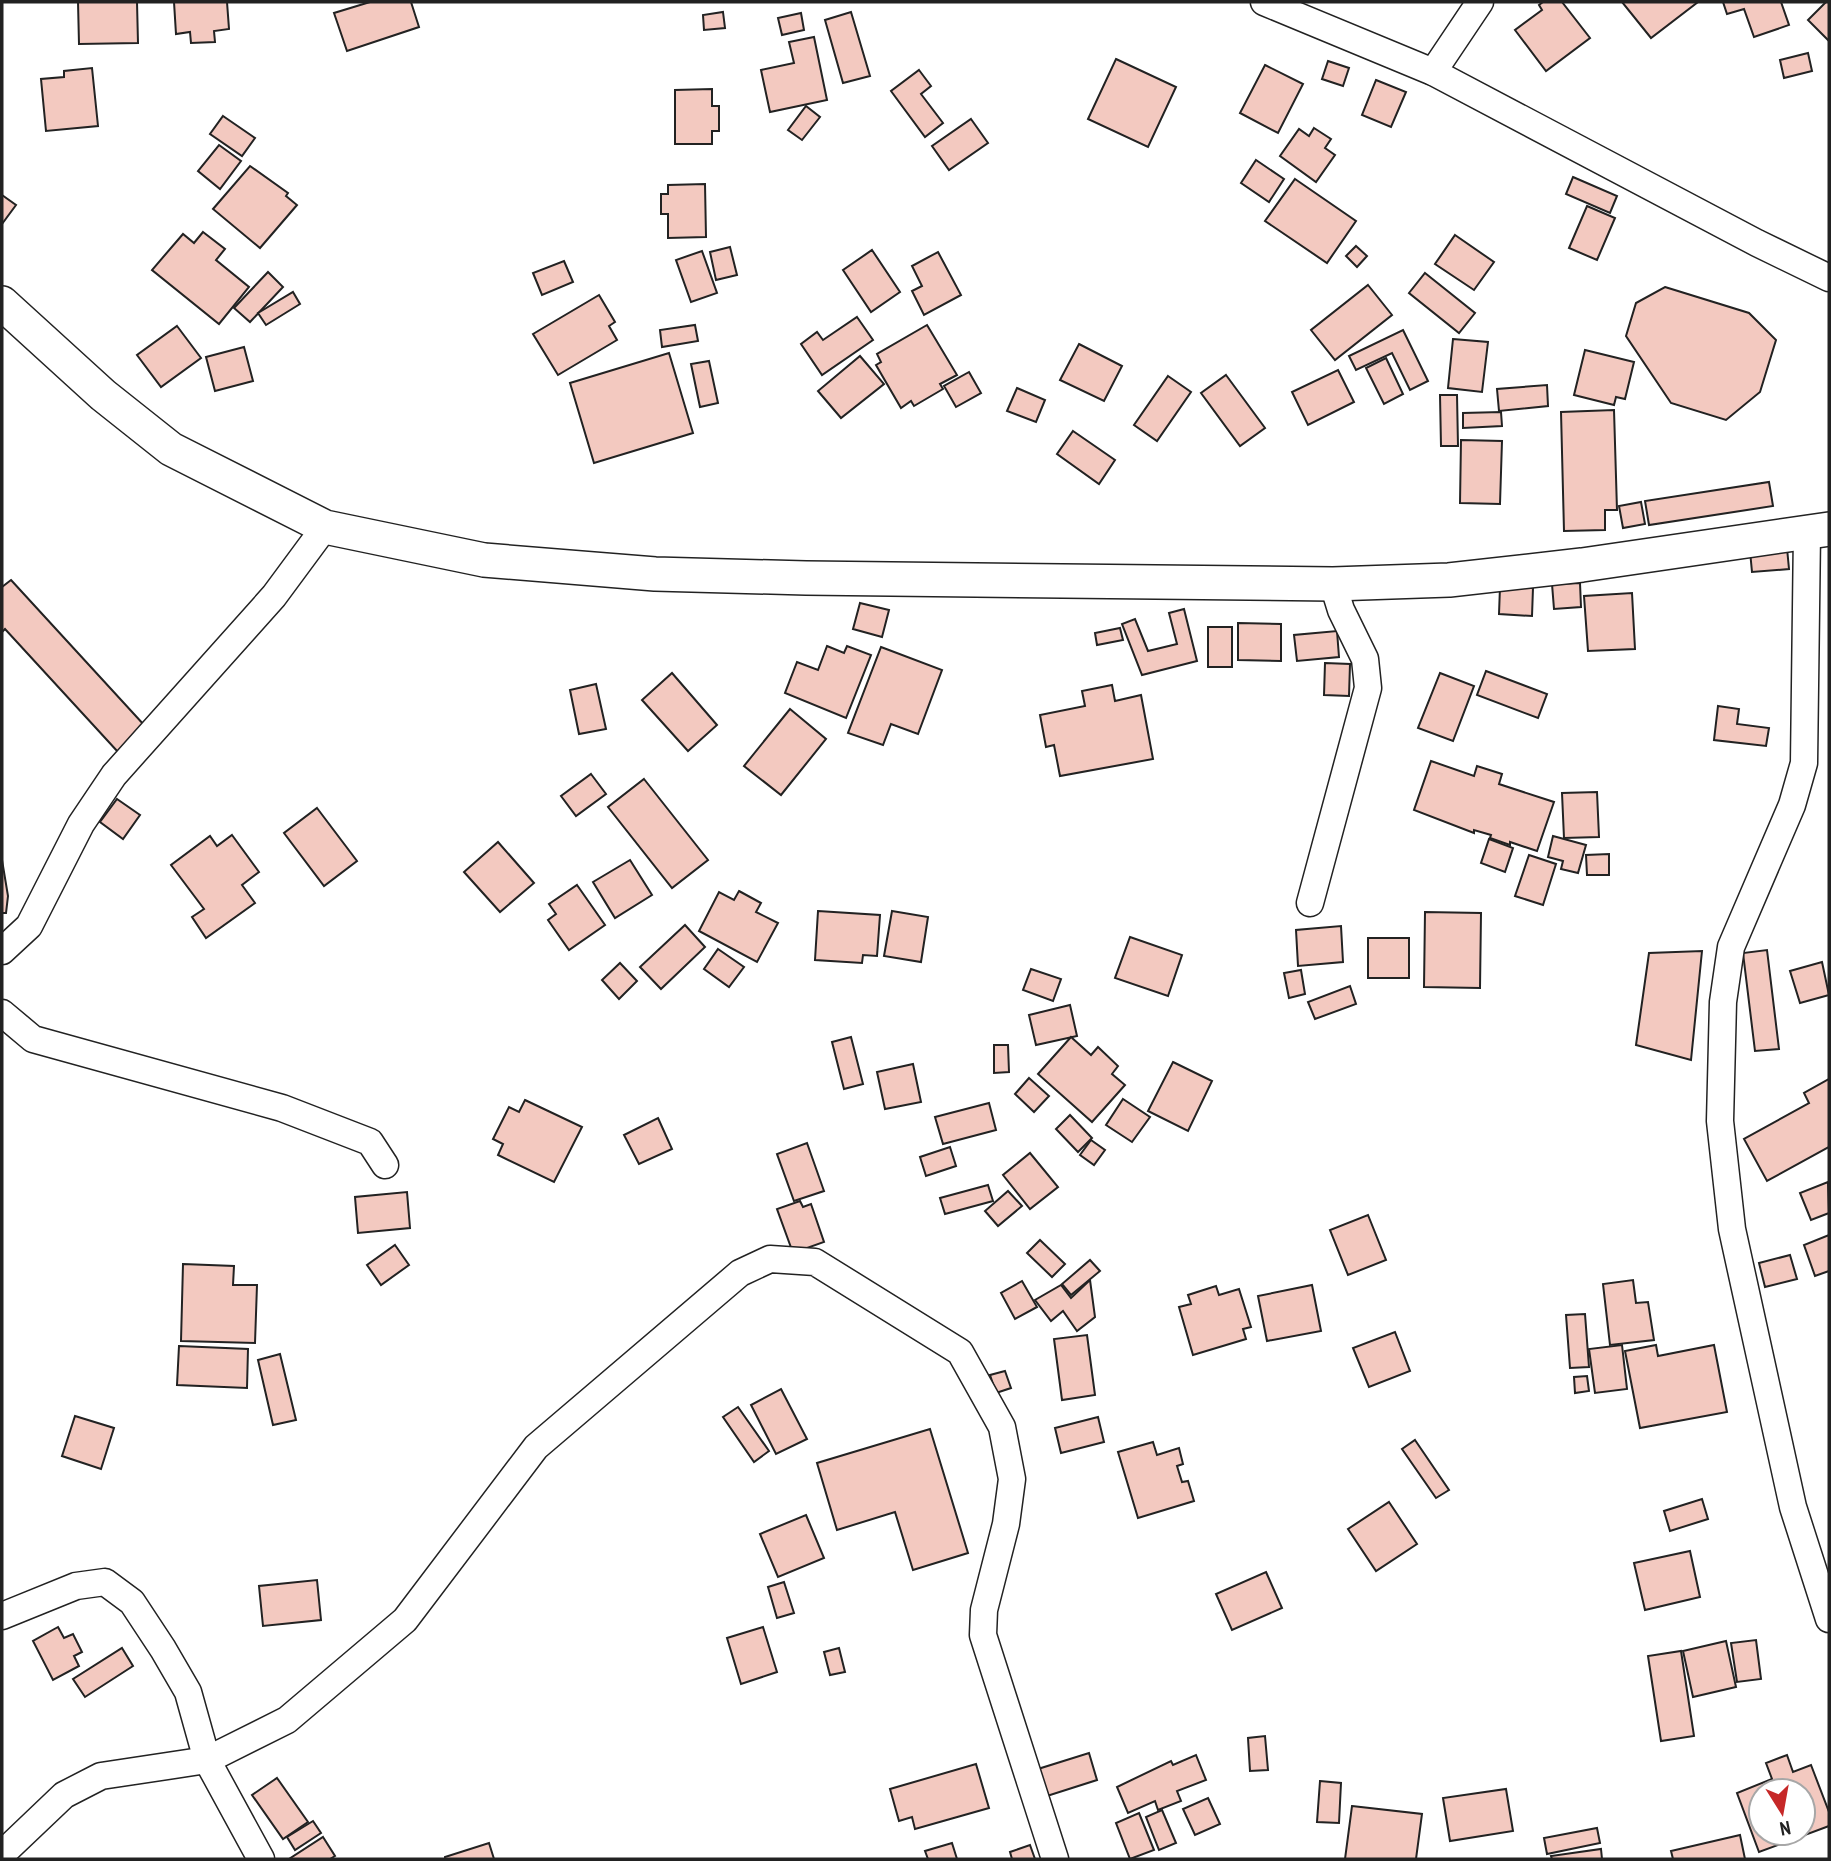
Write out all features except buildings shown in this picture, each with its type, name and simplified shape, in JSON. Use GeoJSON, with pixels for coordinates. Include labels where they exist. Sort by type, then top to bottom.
{"type":"FeatureCollection","features":[{"type":"Feature","properties":{"kind":"main road"},"geometry":{"type":"LineString","coordinates":[[2,303],[103,395],[171,449],[325,527],[484,560],[655,574],[1333,584],[1449,580],[1582,565],[1818,530]]}},
{"type":"Feature","properties":{"kind":"street"},"geometry":{"type":"LineString","coordinates":[[1265,2],[1433,72],[1757,243],[1829,278]]}},
{"type":"Feature","properties":{"kind":"street"},"geometry":{"type":"LineString","coordinates":[[1433,72],[1480,2]]}},
{"type":"Feature","properties":{"kind":"street"},"geometry":{"type":"LineString","coordinates":[[2,951],[29,926],[81,824],[114,775],[274,596],[325,527]]}},
{"type":"Feature","properties":{"kind":"street"},"geometry":{"type":"LineString","coordinates":[[1818,530],[1804,763],[1792,805],[1731,947],[1723,1002],[1720,1121],[1732,1229],[1793,1507],[1829,1619]]}},
{"type":"Feature","properties":{"kind":"street"},"geometry":{"type":"LineString","coordinates":[[1310,903],[1368,688],[1365,659],[1341,610],[1333,584]]}},
{"type":"Feature","properties":{"kind":"street"},"geometry":{"type":"LineString","coordinates":[[2,1013],[33,1039],[282,1108],[339,1129],[370,1142],[385,1165]]}},
{"type":"Feature","properties":{"kind":"street"},"geometry":{"type":"LineString","coordinates":[[2,1854],[64,1795],[101,1776],[207,1760],[287,1720],[405,1620],[536,1447],[740,1273],[770,1259],[815,1262],[960,1352],[1002,1427],[1012,1479],[1006,1524],[984,1610],[983,1635],[1055,1859]]}},
{"type":"Feature","properties":{"kind":"street"},"geometry":{"type":"LineString","coordinates":[[2,1615],[76,1586],[105,1582],[131,1602],[188,1692],[207,1760],[261,1859]]}}]}
